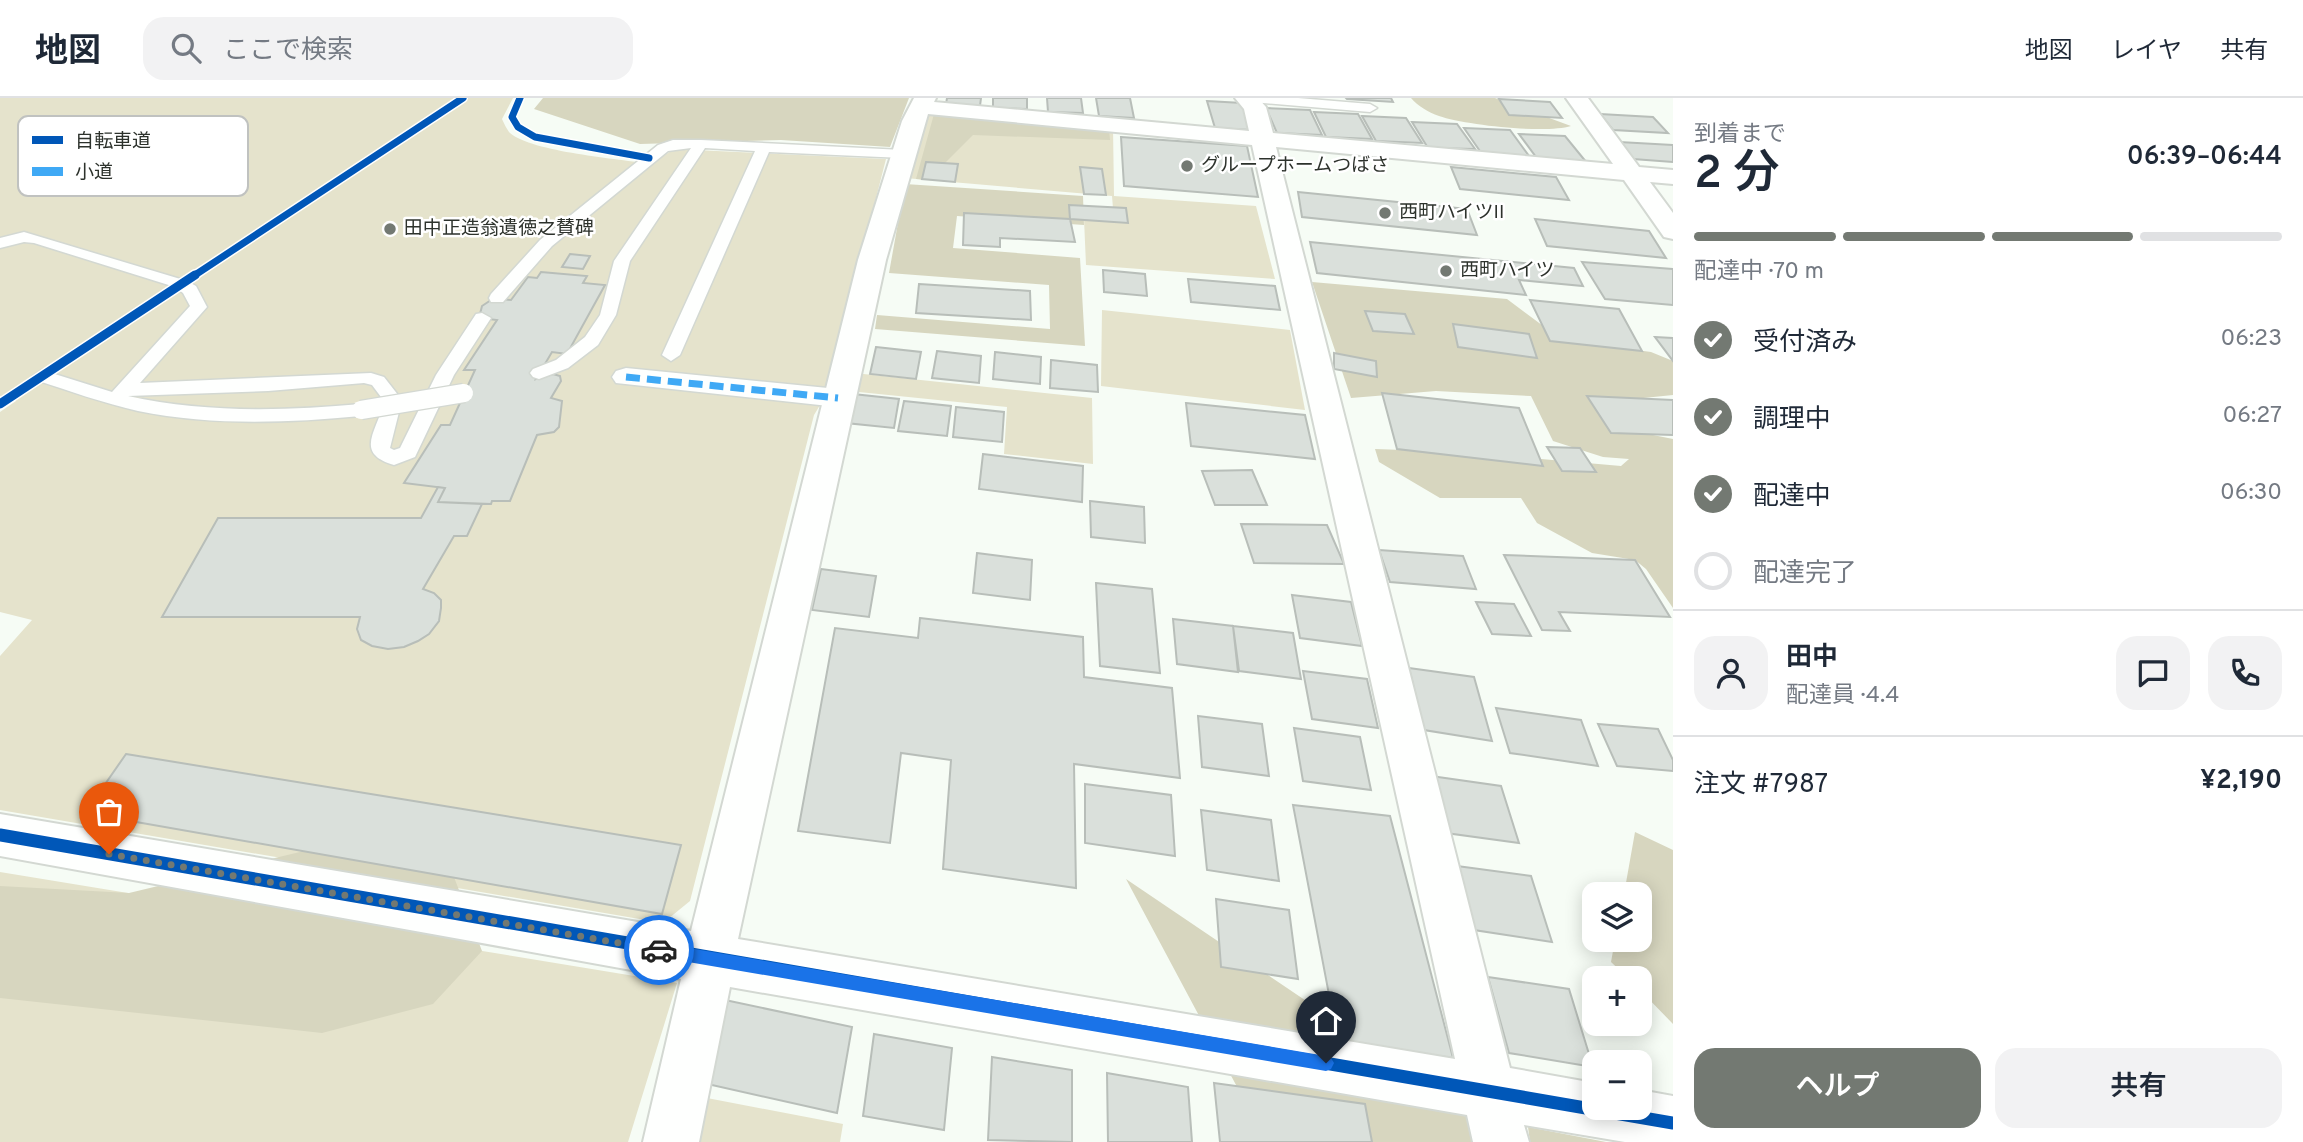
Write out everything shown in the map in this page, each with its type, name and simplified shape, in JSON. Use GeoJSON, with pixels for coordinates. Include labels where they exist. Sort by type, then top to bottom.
{"type":"FeatureCollection","features":[{"type":"Feature","properties":{"kind":"street"},"geometry":{"type":"LineString","coordinates":[[1246,98],[1255,107],[1502,1142]]}},
{"type":"Feature","properties":{"kind":"street"},"geometry":{"type":"LineString","coordinates":[[1577,98],[1673,231]]}},
{"type":"Feature","properties":{"kind":"street"},"geometry":{"type":"LineString","coordinates":[[671,1142],[702,1006],[709,959],[838,397],[872,260],[913,121],[923,103],[1673,177]]}},
{"type":"Feature","properties":{"kind":"street"},"geometry":{"type":"LineString","coordinates":[[626,377],[838,397]]}},
{"type":"Feature","properties":{"kind":"street"},"geometry":{"type":"LineString","coordinates":[[0,835],[1673,1123]]}},
{"type":"Feature","properties":{"kind":"lane"},"geometry":{"type":"LineString","coordinates":[[1252,98],[1370,108]]}},
{"type":"Feature","properties":{"kind":"lane"},"geometry":{"type":"LineString","coordinates":[[497,298],[546,243],[663,148],[673,144],[903,154]]}},
{"type":"Feature","properties":{"kind":"lane"},"geometry":{"type":"LineString","coordinates":[[539,373],[562,364],[592,341],[608,315],[622,261],[701,145]]}},
{"type":"Feature","properties":{"kind":"lane"},"geometry":{"type":"LineString","coordinates":[[671,355],[764,147]]}},
{"type":"Feature","properties":{"kind":"lane"},"geometry":{"type":"LineString","coordinates":[[0,243],[24,237],[36,239],[181,284],[190,290],[199,307],[120,394]]}},
{"type":"Feature","properties":{"kind":"lane"},"geometry":{"type":"LineString","coordinates":[[120,394],[365,377],[379,381],[393,400],[392,413],[379,444],[381,452],[394,458],[408,452],[445,375],[482,318]]}},
{"type":"Feature","properties":{"kind":"lane"},"geometry":{"type":"LineString","coordinates":[[42,376],[120,394],[150,407],[224,414],[283,415],[361,411],[464,393]]}},
{"type":"Feature","properties":{"kind":"shaded area"},"geometry":{"type":"Polygon","coordinates":[[[0,98],[513,98],[502,119],[510,133],[521,140],[577,154],[651,164],[674,149],[886,159],[825,397],[814,415],[690,901],[663,923],[0,810],[0,656],[32,620],[0,612],[0,412],[16,401],[0,396],[0,98]]]}},
{"type":"Feature","properties":{"kind":"shaded area"},"geometry":{"type":"Polygon","coordinates":[[[922,112],[1113,127],[1114,196],[1256,206],[1275,279],[1086,265],[1084,219],[1114,221],[1112,196],[905,178],[922,112]]]}},
{"type":"Feature","properties":{"kind":"shaded area"},"geometry":{"type":"Polygon","coordinates":[[[1102,310],[1290,330],[1305,410],[1101,386],[1102,310]]]}},
{"type":"Feature","properties":{"kind":"shaded area"},"geometry":{"type":"Polygon","coordinates":[[[854,373],[1092,398],[1093,464],[1004,454],[1007,407],[849,391],[854,373]]]}},
{"type":"Feature","properties":{"kind":"shaded area"},"geometry":{"type":"Polygon","coordinates":[[[0,872],[677,983],[628,1142],[0,1142],[0,872]]]}},
{"type":"Feature","properties":{"kind":"shaded area"},"geometry":{"type":"Polygon","coordinates":[[[707,1098],[843,1124],[840,1142],[699,1142],[707,1098]]]}},
{"type":"Feature","properties":{"kind":"green space"},"geometry":{"type":"Polygon","coordinates":[[[543,98],[909,98],[890,147],[781,140],[640,144],[534,109],[543,98]]]}},
{"type":"Feature","properties":{"kind":"green space"},"geometry":{"type":"Polygon","coordinates":[[[1411,98],[1495,98],[1571,126],[1525,129],[1467,122],[1435,114],[1411,98]]]}},
{"type":"Feature","properties":{"kind":"green space"},"geometry":{"type":"Polygon","coordinates":[[[934,114],[1109,129],[1110,140],[973,135],[928,180],[916,179],[934,114]]]}},
{"type":"Feature","properties":{"kind":"green space"},"geometry":{"type":"Polygon","coordinates":[[[905,184],[1083,196],[1084,225],[957,216],[953,248],[1080,258],[1085,346],[875,329],[877,315],[1050,329],[1049,285],[889,273],[905,184]]]}},
{"type":"Feature","properties":{"kind":"green space"},"geometry":{"type":"Polygon","coordinates":[[[1312,282],[1507,299],[1562,340],[1651,352],[1673,361],[1673,395],[1614,401],[1618,428],[1673,439],[1673,608],[1646,569],[1635,560],[1592,553],[1537,523],[1521,498],[1440,498],[1379,462],[1375,449],[1460,452],[1621,466],[1629,459],[1603,457],[1553,441],[1531,396],[1436,391],[1351,398],[1312,282]]]}},
{"type":"Feature","properties":{"kind":"green space"},"geometry":{"type":"Polygon","coordinates":[[[426,803],[482,951],[433,1004],[322,1033],[0,998],[0,886],[129,893],[304,851],[426,803]]]}},
{"type":"Feature","properties":{"kind":"green space"},"geometry":{"type":"Polygon","coordinates":[[[1635,832],[1673,850],[1673,1024],[1652,1002],[1652,966],[1615,966],[1611,962],[1613,952],[1652,952],[1652,882],[1626,882],[1635,832]]]}},
{"type":"Feature","properties":{"kind":"green space"},"geometry":{"type":"Polygon","coordinates":[[[1126,879],[1469,1111],[1475,1142],[1291,1142],[1251,1113],[1126,879]]]}},
{"type":"Feature","properties":{"kind":"green space"},"geometry":{"type":"Polygon","coordinates":[[[1528,1127],[1606,1142],[1530,1142],[1528,1127]]]}},
{"type":"Feature","properties":{"kind":"building"},"geometry":{"type":"Polygon","coordinates":[[[947,98],[981,98],[980,106],[946,104],[947,98]]]}},
{"type":"Feature","properties":{"kind":"building"},"geometry":{"type":"Polygon","coordinates":[[[993,98],[1027,98],[1027,109],[993,108],[993,98]]]}},
{"type":"Feature","properties":{"kind":"building"},"geometry":{"type":"Polygon","coordinates":[[[1047,98],[1081,98],[1083,113],[1048,112],[1047,98]]]}},
{"type":"Feature","properties":{"kind":"building"},"geometry":{"type":"Polygon","coordinates":[[[1096,98],[1130,98],[1134,118],[1099,116],[1096,98]]]}},
{"type":"Feature","properties":{"kind":"building"},"geometry":{"type":"Polygon","coordinates":[[[1391,98],[1393,102],[1347,99],[1391,98]]]}},
{"type":"Feature","properties":{"kind":"building"},"geometry":{"type":"Polygon","coordinates":[[[1499,99],[1550,102],[1562,118],[1509,115],[1499,99]]]}},
{"type":"Feature","properties":{"kind":"building"},"geometry":{"type":"Polygon","coordinates":[[[1207,101],[1242,103],[1251,130],[1215,128],[1207,101]]]}},
{"type":"Feature","properties":{"kind":"building"},"geometry":{"type":"Polygon","coordinates":[[[1266,108],[1310,110],[1322,135],[1277,133],[1266,108]]]}},
{"type":"Feature","properties":{"kind":"building"},"geometry":{"type":"Polygon","coordinates":[[[1314,112],[1358,114],[1372,139],[1326,137],[1314,112]]]}},
{"type":"Feature","properties":{"kind":"building"},"geometry":{"type":"Polygon","coordinates":[[[1600,114],[1653,117],[1668,133],[1613,130],[1600,114]]]}},
{"type":"Feature","properties":{"kind":"building"},"geometry":{"type":"Polygon","coordinates":[[[1362,116],[1406,118],[1422,143],[1376,141],[1362,116]]]}},
{"type":"Feature","properties":{"kind":"building"},"geometry":{"type":"Polygon","coordinates":[[[1412,122],[1457,124],[1475,149],[1428,148],[1412,122]]]}},
{"type":"Feature","properties":{"kind":"building"},"geometry":{"type":"Polygon","coordinates":[[[1464,128],[1510,130],[1529,156],[1482,154],[1464,128]]]}},
{"type":"Feature","properties":{"kind":"building"},"geometry":{"type":"Polygon","coordinates":[[[1519,134],[1565,136],[1587,163],[1539,161],[1519,134]]]}},
{"type":"Feature","properties":{"kind":"building","name":"グループホームつばさ"},"geometry":{"type":"Polygon","coordinates":[[[1121,137],[1247,146],[1258,197],[1124,186],[1121,137]]]}},
{"type":"Feature","properties":{"kind":"building"},"geometry":{"type":"Polygon","coordinates":[[[1619,142],[1673,145],[1673,162],[1633,159],[1619,142]]]}},
{"type":"Feature","properties":{"kind":"building"},"geometry":{"type":"Polygon","coordinates":[[[926,162],[958,164],[955,182],[922,179],[926,162]]]}},
{"type":"Feature","properties":{"kind":"building"},"geometry":{"type":"Polygon","coordinates":[[[1080,167],[1102,169],[1106,195],[1084,194],[1080,167]]]}},
{"type":"Feature","properties":{"kind":"building"},"geometry":{"type":"Polygon","coordinates":[[[1451,167],[1556,177],[1569,200],[1460,189],[1451,167]]]}},
{"type":"Feature","properties":{"kind":"building","name":"西町ハイツII"},"geometry":{"type":"Polygon","coordinates":[[[1298,192],[1467,209],[1477,235],[1302,217],[1298,192]]]}},
{"type":"Feature","properties":{"kind":"building"},"geometry":{"type":"Polygon","coordinates":[[[1069,205],[1126,208],[1128,223],[1070,219],[1069,205]]]}},
{"type":"Feature","properties":{"kind":"building"},"geometry":{"type":"Polygon","coordinates":[[[964,213],[1070,219],[1075,242],[1000,238],[1000,247],[963,245],[964,213]]]}},
{"type":"Feature","properties":{"kind":"building"},"geometry":{"type":"Polygon","coordinates":[[[1535,219],[1649,231],[1666,258],[1547,246],[1535,219]]]}},
{"type":"Feature","properties":{"kind":"building","name":"西町ハイツ"},"geometry":{"type":"Polygon","coordinates":[[[1310,242],[1574,268],[1583,286],[1519,280],[1526,295],[1317,273],[1310,242]]]}},
{"type":"Feature","properties":{"kind":"building"},"geometry":{"type":"Polygon","coordinates":[[[570,254],[590,256],[583,269],[562,267],[570,254]]]}},
{"type":"Feature","properties":{"kind":"building"},"geometry":{"type":"Polygon","coordinates":[[[1582,262],[1673,269],[1673,305],[1605,299],[1582,262]]]}},
{"type":"Feature","properties":{"kind":"building"},"geometry":{"type":"Polygon","coordinates":[[[1103,270],[1145,274],[1147,296],[1104,292],[1103,270]]]}},
{"type":"Feature","properties":{"kind":"building"},"geometry":{"type":"Polygon","coordinates":[[[541,272],[587,276],[583,283],[605,285],[567,354],[552,352],[536,379],[553,374],[560,376],[561,381],[551,398],[562,401],[559,427],[554,432],[537,435],[510,501],[492,501],[491,504],[438,502],[445,488],[404,483],[441,425],[450,425],[475,370],[464,370],[497,320],[479,318],[482,306],[494,298],[511,300],[528,277],[537,278],[541,272]]]}},
{"type":"Feature","properties":{"kind":"building"},"geometry":{"type":"Polygon","coordinates":[[[1188,279],[1275,286],[1280,310],[1191,302],[1188,279]]]}},
{"type":"Feature","properties":{"kind":"building"},"geometry":{"type":"Polygon","coordinates":[[[919,284],[1030,291],[1031,320],[916,313],[919,284]]]}},
{"type":"Feature","properties":{"kind":"building"},"geometry":{"type":"Polygon","coordinates":[[[1530,300],[1619,309],[1642,351],[1550,341],[1530,300]]]}},
{"type":"Feature","properties":{"kind":"building"},"geometry":{"type":"Polygon","coordinates":[[[1365,311],[1405,314],[1414,334],[1373,331],[1365,311]]]}},
{"type":"Feature","properties":{"kind":"building"},"geometry":{"type":"Polygon","coordinates":[[[1453,324],[1529,334],[1537,358],[1458,347],[1453,324]]]}},
{"type":"Feature","properties":{"kind":"building"},"geometry":{"type":"Polygon","coordinates":[[[1655,337],[1673,338],[1673,361],[1655,337]]]}},
{"type":"Feature","properties":{"kind":"building"},"geometry":{"type":"Polygon","coordinates":[[[876,347],[921,352],[916,379],[870,374],[876,347]]]}},
{"type":"Feature","properties":{"kind":"building"},"geometry":{"type":"Polygon","coordinates":[[[937,351],[981,356],[979,383],[932,378],[937,351]]]}},
{"type":"Feature","properties":{"kind":"building"},"geometry":{"type":"Polygon","coordinates":[[[995,352],[1041,357],[1040,384],[993,379],[995,352]]]}},
{"type":"Feature","properties":{"kind":"building"},"geometry":{"type":"Polygon","coordinates":[[[1334,353],[1376,361],[1377,377],[1334,369],[1334,353]]]}},
{"type":"Feature","properties":{"kind":"building"},"geometry":{"type":"Polygon","coordinates":[[[1051,360],[1097,365],[1098,392],[1050,388],[1051,360]]]}},
{"type":"Feature","properties":{"kind":"building"},"geometry":{"type":"Polygon","coordinates":[[[1382,393],[1519,408],[1543,466],[1397,449],[1382,393]]]}},
{"type":"Feature","properties":{"kind":"building"},"geometry":{"type":"Polygon","coordinates":[[[853,394],[899,399],[894,428],[846,423],[853,394]]]}},
{"type":"Feature","properties":{"kind":"building"},"geometry":{"type":"Polygon","coordinates":[[[1587,396],[1673,400],[1673,435],[1611,433],[1587,396]]]}},
{"type":"Feature","properties":{"kind":"building"},"geometry":{"type":"Polygon","coordinates":[[[904,401],[951,406],[947,436],[898,431],[904,401]]]}},
{"type":"Feature","properties":{"kind":"building"},"geometry":{"type":"Polygon","coordinates":[[[1186,403],[1305,415],[1315,459],[1191,446],[1186,403]]]}},
{"type":"Feature","properties":{"kind":"building"},"geometry":{"type":"Polygon","coordinates":[[[956,407],[1004,412],[1002,442],[953,437],[956,407]]]}},
{"type":"Feature","properties":{"kind":"building"},"geometry":{"type":"Polygon","coordinates":[[[1547,447],[1580,448],[1596,472],[1562,471],[1547,447]]]}},
{"type":"Feature","properties":{"kind":"building"},"geometry":{"type":"Polygon","coordinates":[[[983,454],[1083,466],[1082,502],[979,489],[983,454]]]}},
{"type":"Feature","properties":{"kind":"building"},"geometry":{"type":"Polygon","coordinates":[[[1252,470],[1267,505],[1215,505],[1202,471],[1252,470]]]}},
{"type":"Feature","properties":{"kind":"building"},"geometry":{"type":"Polygon","coordinates":[[[438,487],[445,488],[438,502],[482,504],[467,536],[454,536],[423,589],[434,593],[441,600],[441,608],[439,621],[429,634],[418,641],[404,647],[388,649],[372,646],[361,640],[357,629],[360,617],[162,617],[218,518],[421,518],[438,487]]]}},
{"type":"Feature","properties":{"kind":"building"},"geometry":{"type":"Polygon","coordinates":[[[1090,501],[1144,507],[1145,543],[1091,537],[1090,501]]]}},
{"type":"Feature","properties":{"kind":"building"},"geometry":{"type":"Polygon","coordinates":[[[1241,524],[1327,525],[1344,564],[1254,563],[1241,524]]]}},
{"type":"Feature","properties":{"kind":"building"},"geometry":{"type":"Polygon","coordinates":[[[1379,550],[1463,556],[1476,589],[1390,582],[1379,550]]]}},
{"type":"Feature","properties":{"kind":"building"},"geometry":{"type":"Polygon","coordinates":[[[977,553],[1032,560],[1030,600],[973,593],[977,553]]]}},
{"type":"Feature","properties":{"kind":"building"},"geometry":{"type":"Polygon","coordinates":[[[1504,555],[1635,560],[1670,617],[1559,612],[1570,631],[1542,630],[1504,555]]]}},
{"type":"Feature","properties":{"kind":"building"},"geometry":{"type":"Polygon","coordinates":[[[821,569],[876,576],[869,617],[812,610],[821,569]]]}},
{"type":"Feature","properties":{"kind":"building"},"geometry":{"type":"Polygon","coordinates":[[[1096,583],[1152,589],[1160,673],[1100,666],[1096,583]]]}},
{"type":"Feature","properties":{"kind":"building"},"geometry":{"type":"Polygon","coordinates":[[[1292,595],[1351,602],[1362,646],[1300,638],[1292,595]]]}},
{"type":"Feature","properties":{"kind":"building"},"geometry":{"type":"Polygon","coordinates":[[[1476,602],[1514,604],[1531,636],[1492,634],[1476,602]]]}},
{"type":"Feature","properties":{"kind":"building"},"geometry":{"type":"Polygon","coordinates":[[[920,618],[1083,637],[1084,677],[1172,688],[1180,778],[1074,764],[1076,888],[943,869],[951,760],[901,753],[890,843],[798,831],[835,628],[918,638],[920,618]]]}},
{"type":"Feature","properties":{"kind":"building"},"geometry":{"type":"Polygon","coordinates":[[[1173,619],[1233,626],[1238,672],[1177,664],[1173,619]]]}},
{"type":"Feature","properties":{"kind":"building"},"geometry":{"type":"Polygon","coordinates":[[[1233,626],[1293,633],[1301,679],[1239,671],[1233,626]]]}},
{"type":"Feature","properties":{"kind":"building"},"geometry":{"type":"Polygon","coordinates":[[[1409,668],[1474,677],[1492,741],[1424,730],[1409,668]]]}},
{"type":"Feature","properties":{"kind":"building"},"geometry":{"type":"Polygon","coordinates":[[[1303,671],[1367,679],[1378,728],[1312,719],[1303,671]]]}},
{"type":"Feature","properties":{"kind":"building"},"geometry":{"type":"Polygon","coordinates":[[[1496,708],[1581,720],[1598,766],[1510,753],[1496,708]]]}},
{"type":"Feature","properties":{"kind":"building"},"geometry":{"type":"Polygon","coordinates":[[[1198,716],[1262,724],[1269,776],[1202,767],[1198,716]]]}},
{"type":"Feature","properties":{"kind":"building"},"geometry":{"type":"Polygon","coordinates":[[[1598,724],[1658,729],[1673,760],[1673,771],[1617,766],[1598,724]]]}},
{"type":"Feature","properties":{"kind":"building"},"geometry":{"type":"Polygon","coordinates":[[[1294,728],[1360,737],[1371,790],[1303,781],[1294,728]]]}},
{"type":"Feature","properties":{"kind":"building"},"geometry":{"type":"Polygon","coordinates":[[[126,754],[681,845],[662,914],[85,813],[126,754]]]}},
{"type":"Feature","properties":{"kind":"building"},"geometry":{"type":"Polygon","coordinates":[[[1431,776],[1501,786],[1519,843],[1446,833],[1431,776]]]}},
{"type":"Feature","properties":{"kind":"building"},"geometry":{"type":"Polygon","coordinates":[[[1085,784],[1171,795],[1175,856],[1085,843],[1085,784]]]}},
{"type":"Feature","properties":{"kind":"building"},"geometry":{"type":"Polygon","coordinates":[[[1293,805],[1390,816],[1453,1058],[1338,1042],[1293,805]]]}},
{"type":"Feature","properties":{"kind":"building"},"geometry":{"type":"Polygon","coordinates":[[[1201,810],[1271,820],[1279,881],[1207,870],[1201,810]]]}},
{"type":"Feature","properties":{"kind":"building"},"geometry":{"type":"Polygon","coordinates":[[[1457,866],[1531,876],[1552,942],[1474,930],[1457,866]]]}},
{"type":"Feature","properties":{"kind":"building"},"geometry":{"type":"Polygon","coordinates":[[[1216,899],[1289,910],[1298,979],[1221,967],[1216,899]]]}},
{"type":"Feature","properties":{"kind":"building"},"geometry":{"type":"Polygon","coordinates":[[[1488,977],[1569,989],[1588,1050],[1582,1050],[1582,1065],[1509,1053],[1488,977]]]}},
{"type":"Feature","properties":{"kind":"building"},"geometry":{"type":"Polygon","coordinates":[[[725,1000],[852,1027],[837,1113],[703,1083],[725,1000]]]}},
{"type":"Feature","properties":{"kind":"building"},"geometry":{"type":"Polygon","coordinates":[[[874,1034],[952,1048],[944,1130],[863,1116],[874,1034]]]}},
{"type":"Feature","properties":{"kind":"building"},"geometry":{"type":"Polygon","coordinates":[[[992,1057],[1072,1070],[1072,1142],[988,1140],[992,1057]]]}},
{"type":"Feature","properties":{"kind":"building"},"geometry":{"type":"Polygon","coordinates":[[[1107,1073],[1188,1087],[1192,1142],[1108,1142],[1107,1073]]]}},
{"type":"Feature","properties":{"kind":"building"},"geometry":{"type":"Polygon","coordinates":[[[1214,1083],[1365,1104],[1372,1142],[1220,1142],[1214,1083]]]}},
{"type":"Feature","properties":{"kind":"marked path"},"geometry":{"type":"LineString","coordinates":[[626,377],[838,398]]}},
{"type":"Feature","properties":{"kind":"cycle path"},"geometry":{"type":"LineString","coordinates":[[0,404],[463,98]]}},
{"type":"Feature","properties":{"kind":"cycle path"},"geometry":{"type":"LineString","coordinates":[[520,98],[512,117],[518,127],[535,137],[649,158]]}},
{"type":"Feature","properties":{"kind":"cycle path"},"geometry":{"type":"LineString","coordinates":[[0,835],[1673,1123]]}},
{"type":"Feature","properties":{"kind":"way so far"},"geometry":{"type":"LineString","coordinates":[[109,854],[659,950]]}},
{"type":"Feature","properties":{"kind":"place","name":"グループホームつばさ"},"geometry":{"type":"Point","coordinates":[1187,166]}},
{"type":"Feature","properties":{"kind":"place","name":"西町ハイツII"},"geometry":{"type":"Point","coordinates":[1385,213]}},
{"type":"Feature","properties":{"kind":"place","name":"田中正造翁遺徳之賛碑"},"geometry":{"type":"Point","coordinates":[390,229]}},
{"type":"Feature","properties":{"kind":"place","name":"西町ハイツ"},"geometry":{"type":"Point","coordinates":[1446,271]}},
{"type":"Feature","properties":{"kind":"route"},"geometry":{"type":"LineString","coordinates":[[659,950],[1326,1063]]}}]}
